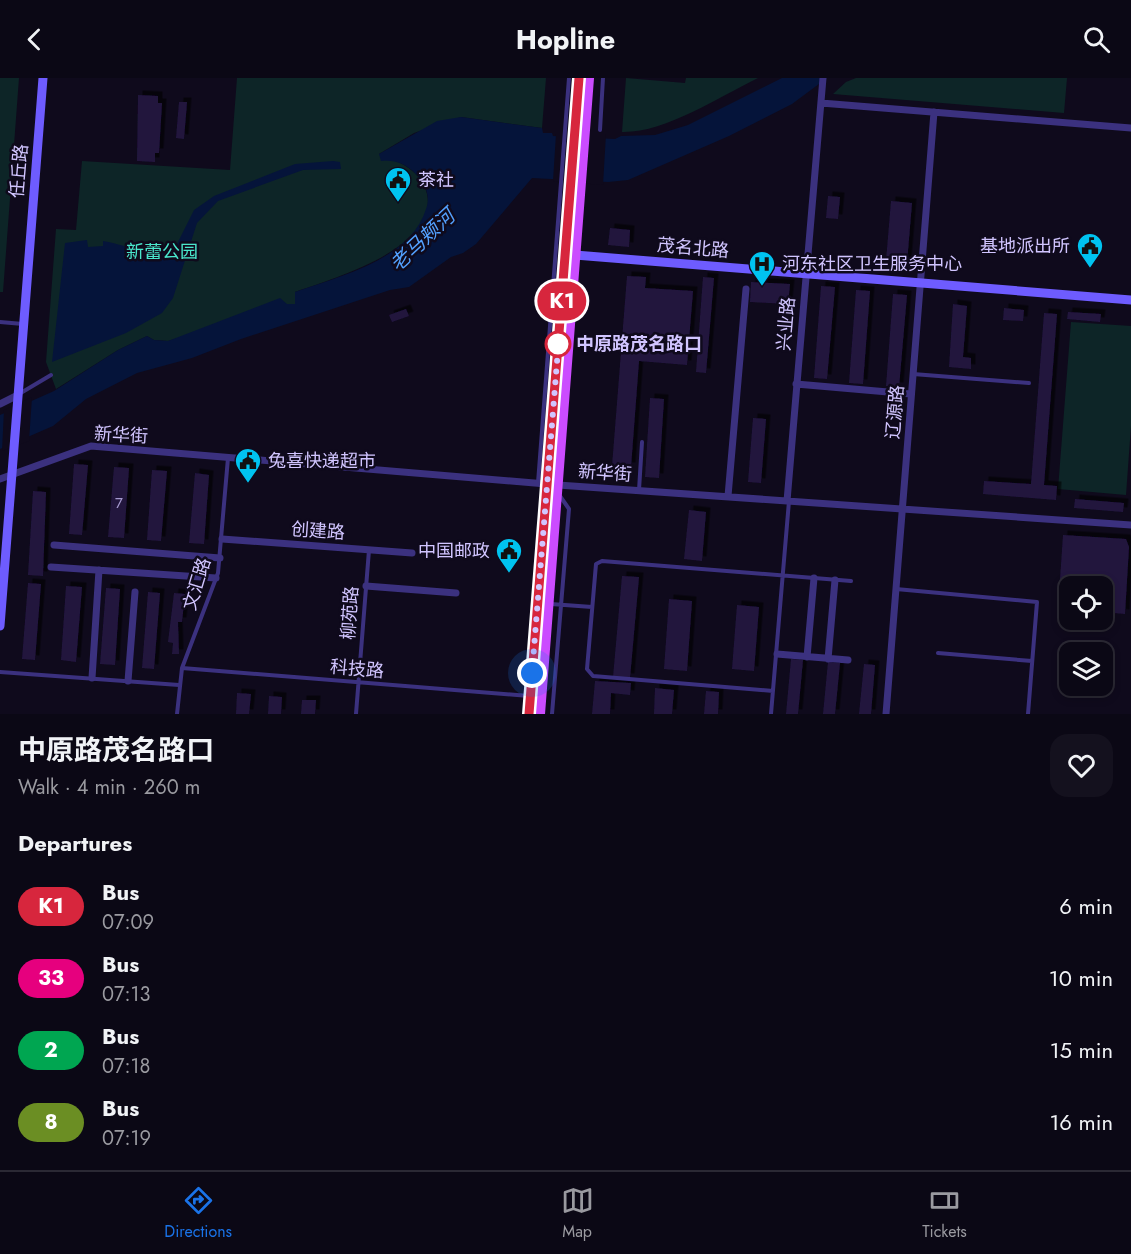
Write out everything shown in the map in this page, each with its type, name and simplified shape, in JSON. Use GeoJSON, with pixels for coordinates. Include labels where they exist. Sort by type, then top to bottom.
{"type":"FeatureCollection","features":[{"type":"Feature","properties":{"kind":"main road"},"geometry":{"type":"LineString","coordinates":[[540,714],[548,603],[550,486],[579,78]]}},
{"type":"Feature","properties":{"kind":"main road"},"geometry":{"type":"LineString","coordinates":[[575,129],[589,78]]}},
{"type":"Feature","properties":{"kind":"main road"},"geometry":{"type":"LineString","coordinates":[[529,714],[550,486],[575,255],[572,184]]}},
{"type":"Feature","properties":{"kind":"street","name":"任丘路"},"geometry":{"type":"LineString","coordinates":[[0,626],[43,78]]}},
{"type":"Feature","properties":{"kind":"street","name":"兴业路"},"geometry":{"type":"LineString","coordinates":[[788,501],[823,78]]}},
{"type":"Feature","properties":{"kind":"street"},"geometry":{"type":"LineString","coordinates":[[821,103],[1131,128]]}},
{"type":"Feature","properties":{"kind":"street","name":"辽源路"},"geometry":{"type":"LineString","coordinates":[[886,714],[934,112]]}},
{"type":"Feature","properties":{"kind":"street","name":"茂名北路"},"geometry":{"type":"LineString","coordinates":[[575,255],[1131,300]]}},
{"type":"Feature","properties":{"kind":"street"},"geometry":{"type":"LineString","coordinates":[[728,496],[746,289]]}},
{"type":"Feature","properties":{"kind":"street"},"geometry":{"type":"LineString","coordinates":[[796,384],[911,394]]}},
{"type":"Feature","properties":{"kind":"street"},"geometry":{"type":"LineString","coordinates":[[0,404],[18,398]]}},
{"type":"Feature","properties":{"kind":"street","name":"新华街"},"geometry":{"type":"LineString","coordinates":[[0,479],[91,446],[550,486],[639,490],[1131,525]]}},
{"type":"Feature","properties":{"kind":"street","name":"创建路"},"geometry":{"type":"LineString","coordinates":[[222,539],[412,553]]}},
{"type":"Feature","properties":{"kind":"street"},"geometry":{"type":"LineString","coordinates":[[54,544],[220,558]]}},
{"type":"Feature","properties":{"kind":"street"},"geometry":{"type":"LineString","coordinates":[[51,567],[216,578]]}},
{"type":"Feature","properties":{"kind":"street"},"geometry":{"type":"LineString","coordinates":[[92,678],[99,570]]}},
{"type":"Feature","properties":{"kind":"street"},"geometry":{"type":"LineString","coordinates":[[807,657],[814,578]]}},
{"type":"Feature","properties":{"kind":"street"},"geometry":{"type":"LineString","coordinates":[[828,658],[835,580]]}},
{"type":"Feature","properties":{"kind":"street"},"geometry":{"type":"LineString","coordinates":[[366,586],[456,593]]}},
{"type":"Feature","properties":{"kind":"street"},"geometry":{"type":"LineString","coordinates":[[128,681],[135,592]]}},
{"type":"Feature","properties":{"kind":"street"},"geometry":{"type":"LineString","coordinates":[[777,654],[848,660]]}},
{"type":"Feature","properties":{"kind":"lane"},"geometry":{"type":"LineString","coordinates":[[569,78],[575,129],[572,184]]}},
{"type":"Feature","properties":{"kind":"lane"},"geometry":{"type":"LineString","coordinates":[[600,130],[603,78]]}},
{"type":"Feature","properties":{"kind":"lane"},"geometry":{"type":"LineString","coordinates":[[0,322],[24,324]]}},
{"type":"Feature","properties":{"kind":"lane"},"geometry":{"type":"LineString","coordinates":[[913,374],[1029,383]]}},
{"type":"Feature","properties":{"kind":"lane"},"geometry":{"type":"LineString","coordinates":[[18,398],[51,375]]}},
{"type":"Feature","properties":{"kind":"lane"},"geometry":{"type":"LineString","coordinates":[[639,490],[642,442]]}},
{"type":"Feature","properties":{"kind":"lane","name":"文汇路"},"geometry":{"type":"LineString","coordinates":[[177,714],[182,668],[216,578],[220,558],[228,458]]}},
{"type":"Feature","properties":{"kind":"lane"},"geometry":{"type":"LineString","coordinates":[[550,486],[569,509],[552,714]]}},
{"type":"Feature","properties":{"kind":"lane"},"geometry":{"type":"LineString","coordinates":[[771,714],[788,501]]}},
{"type":"Feature","properties":{"kind":"lane","name":"柳苑路"},"geometry":{"type":"LineString","coordinates":[[356,714],[369,550]]}},
{"type":"Feature","properties":{"kind":"lane"},"geometry":{"type":"LineString","coordinates":[[773,691],[593,676],[587,669],[596,564],[602,561],[851,581]]}},
{"type":"Feature","properties":{"kind":"lane"},"geometry":{"type":"LineString","coordinates":[[896,589],[1037,602],[1028,714]]}},
{"type":"Feature","properties":{"kind":"lane"},"geometry":{"type":"LineString","coordinates":[[548,603],[592,607]]}},
{"type":"Feature","properties":{"kind":"lane"},"geometry":{"type":"LineString","coordinates":[[938,653],[1032,661]]}},
{"type":"Feature","properties":{"kind":"lane","name":"科技路"},"geometry":{"type":"LineString","coordinates":[[182,668],[530,697]]}},
{"type":"Feature","properties":{"kind":"lane"},"geometry":{"type":"LineString","coordinates":[[0,672],[179,685]]}},
{"type":"Feature","properties":{"kind":"green space"},"geometry":{"type":"Polygon","coordinates":[[[0,78],[19,78],[3,292],[0,292],[0,78]]]}},
{"type":"Feature","properties":{"kind":"green space","name":"新蕾公园"},"geometry":{"type":"Polygon","coordinates":[[[237,78],[546,78],[542,128],[461,117],[414,133],[379,154],[402,164],[415,173],[427,194],[426,213],[417,230],[400,245],[356,270],[295,292],[295,304],[168,341],[154,340],[147,336],[118,350],[56,389],[46,362],[56,229],[76,230],[82,161],[230,170],[237,78]]]}},
{"type":"Feature","properties":{"kind":"green space"},"geometry":{"type":"Polygon","coordinates":[[[626,78],[685,83],[686,78],[758,78],[674,120],[639,131],[622,132],[626,78]]]}},
{"type":"Feature","properties":{"kind":"green space"},"geometry":{"type":"Polygon","coordinates":[[[856,78],[1067,78],[1064,113],[833,94],[846,82],[856,78]]]}},
{"type":"Feature","properties":{"kind":"green space"},"geometry":{"type":"Polygon","coordinates":[[[1071,322],[1131,326],[1131,426],[1126,495],[1058,489],[1071,322]]]}},
{"type":"Feature","properties":{"kind":"water","name":"老马颊河"},"geometry":{"type":"Polygon","coordinates":[[[782,78],[827,78],[792,104],[729,136],[628,180],[608,182],[532,178],[476,244],[463,253],[451,257],[409,287],[390,290],[241,339],[192,358],[137,373],[86,399],[53,426],[0,449],[0,415],[54,391],[118,350],[147,336],[154,340],[168,341],[280,298],[287,304],[295,304],[295,292],[371,264],[405,241],[418,227],[426,209],[428,197],[426,189],[412,170],[398,162],[381,161],[379,154],[437,121],[461,117],[542,128],[543,133],[552,133],[553,136],[615,139],[621,136],[655,135],[688,125],[782,78]]]}},
{"type":"Feature","properties":{"kind":"water"},"geometry":{"type":"Polygon","coordinates":[[[340,162],[341,169],[303,170],[218,201],[197,223],[173,298],[162,313],[126,333],[52,362],[65,243],[87,240],[88,247],[103,246],[103,241],[147,251],[165,248],[177,244],[194,210],[214,196],[295,164],[340,162]]]}},
{"type":"Feature","properties":{"kind":"pier"},"geometry":{"type":"Polygon","coordinates":[[[556,134],[606,134],[603,185],[553,181],[556,134]]]}},
{"type":"Feature","properties":{"kind":"pier"},"geometry":{"type":"Polygon","coordinates":[[[32,397],[29,441],[2,451],[4,410],[32,397]]]}},
{"type":"Feature","properties":{"kind":"building"},"geometry":{"type":"Polygon","coordinates":[[[138,95],[158,96],[158,103],[162,103],[159,153],[155,153],[155,162],[137,161],[138,95]]]}},
{"type":"Feature","properties":{"kind":"building"},"geometry":{"type":"Polygon","coordinates":[[[179,102],[187,102],[184,139],[176,138],[179,102]]]}},
{"type":"Feature","properties":{"kind":"building"},"geometry":{"type":"Polygon","coordinates":[[[828,196],[840,197],[838,219],[826,218],[828,196]]]}},
{"type":"Feature","properties":{"kind":"building"},"geometry":{"type":"Polygon","coordinates":[[[891,201],[912,203],[907,263],[886,261],[891,201]]]}},
{"type":"Feature","properties":{"kind":"building"},"geometry":{"type":"Polygon","coordinates":[[[610,228],[630,230],[629,247],[608,245],[610,228]]]}},
{"type":"Feature","properties":{"kind":"building"},"geometry":{"type":"Polygon","coordinates":[[[627,276],[646,277],[645,288],[693,291],[687,365],[639,361],[631,467],[612,466],[627,276]]]}},
{"type":"Feature","properties":{"kind":"building"},"geometry":{"type":"Polygon","coordinates":[[[703,277],[714,278],[706,373],[696,372],[703,277]]]}},
{"type":"Feature","properties":{"kind":"building"},"geometry":{"type":"Polygon","coordinates":[[[751,282],[790,284],[788,304],[750,302],[751,282]]]}},
{"type":"Feature","properties":{"kind":"building"},"geometry":{"type":"Polygon","coordinates":[[[821,286],[835,287],[827,379],[814,378],[821,286]]]}},
{"type":"Feature","properties":{"kind":"building"},"geometry":{"type":"Polygon","coordinates":[[[856,290],[870,291],[863,384],[849,383],[856,290]]]}},
{"type":"Feature","properties":{"kind":"building"},"geometry":{"type":"Polygon","coordinates":[[[893,294],[907,295],[899,387],[886,386],[893,294]]]}},
{"type":"Feature","properties":{"kind":"building"},"geometry":{"type":"Polygon","coordinates":[[[953,304],[967,306],[963,357],[971,358],[971,369],[949,367],[953,304]]]}},
{"type":"Feature","properties":{"kind":"building"},"geometry":{"type":"Polygon","coordinates":[[[1004,308],[1024,310],[1023,321],[1003,320],[1004,308]]]}},
{"type":"Feature","properties":{"kind":"building"},"geometry":{"type":"Polygon","coordinates":[[[406,309],[409,316],[392,322],[389,315],[406,309]]]}},
{"type":"Feature","properties":{"kind":"building"},"geometry":{"type":"Polygon","coordinates":[[[1068,312],[1101,314],[1100,322],[1067,319],[1068,312]]]}},
{"type":"Feature","properties":{"kind":"building"},"geometry":{"type":"Polygon","coordinates":[[[1044,313],[1057,314],[1044,485],[1057,486],[1056,500],[983,494],[984,481],[1031,484],[1044,313]]]}},
{"type":"Feature","properties":{"kind":"building"},"geometry":{"type":"Polygon","coordinates":[[[650,398],[664,399],[659,478],[645,477],[650,398]]]}},
{"type":"Feature","properties":{"kind":"building"},"geometry":{"type":"Polygon","coordinates":[[[753,418],[766,419],[761,483],[748,482],[753,418]]]}},
{"type":"Feature","properties":{"kind":"building"},"geometry":{"type":"Polygon","coordinates":[[[74,464],[88,465],[82,535],[69,534],[74,464]]]}},
{"type":"Feature","properties":{"kind":"building"},"geometry":{"type":"Polygon","coordinates":[[[114,467],[129,468],[124,538],[108,537],[114,467]]]}},
{"type":"Feature","properties":{"kind":"building"},"geometry":{"type":"Polygon","coordinates":[[[152,470],[167,471],[161,541],[147,540],[152,470]]]}},
{"type":"Feature","properties":{"kind":"building"},"geometry":{"type":"Polygon","coordinates":[[[195,473],[209,475],[204,544],[189,543],[195,473]]]}},
{"type":"Feature","properties":{"kind":"building"},"geometry":{"type":"Polygon","coordinates":[[[33,491],[46,492],[43,576],[28,575],[33,491]]]}},
{"type":"Feature","properties":{"kind":"building"},"geometry":{"type":"Polygon","coordinates":[[[1075,499],[1124,503],[1123,512],[1074,508],[1075,499]]]}},
{"type":"Feature","properties":{"kind":"building"},"geometry":{"type":"Polygon","coordinates":[[[689,510],[706,512],[702,561],[684,559],[689,510]]]}},
{"type":"Feature","properties":{"kind":"building"},"geometry":{"type":"Polygon","coordinates":[[[1063,535],[1126,539],[1129,547],[1125,614],[1113,613],[1113,576],[1060,576],[1063,535]]]}},
{"type":"Feature","properties":{"kind":"building"},"geometry":{"type":"Polygon","coordinates":[[[622,576],[639,577],[630,678],[613,677],[622,576]]]}},
{"type":"Feature","properties":{"kind":"building"},"geometry":{"type":"Polygon","coordinates":[[[28,583],[41,584],[35,660],[22,659],[28,583]]]}},
{"type":"Feature","properties":{"kind":"building"},"geometry":{"type":"Polygon","coordinates":[[[66,586],[82,587],[76,662],[61,660],[66,586]]]}},
{"type":"Feature","properties":{"kind":"building"},"geometry":{"type":"Polygon","coordinates":[[[106,588],[120,589],[115,665],[100,664],[106,588]]]}},
{"type":"Feature","properties":{"kind":"building"},"geometry":{"type":"Polygon","coordinates":[[[148,592],[160,593],[154,669],[142,668],[148,592]]]}},
{"type":"Feature","properties":{"kind":"building"},"geometry":{"type":"Polygon","coordinates":[[[174,593],[185,594],[182,622],[178,622],[179,654],[172,654],[173,643],[168,642],[174,593]]]}},
{"type":"Feature","properties":{"kind":"building"},"geometry":{"type":"Polygon","coordinates":[[[669,599],[692,601],[687,671],[664,669],[669,599]]]}},
{"type":"Feature","properties":{"kind":"building"},"geometry":{"type":"Polygon","coordinates":[[[737,605],[759,607],[754,671],[732,669],[737,605]]]}},
{"type":"Feature","properties":{"kind":"building"},"geometry":{"type":"Polygon","coordinates":[[[791,659],[803,660],[798,714],[786,714],[791,659]]]}},
{"type":"Feature","properties":{"kind":"building"},"geometry":{"type":"Polygon","coordinates":[[[828,662],[840,663],[835,714],[823,714],[828,662]]]}},
{"type":"Feature","properties":{"kind":"building"},"geometry":{"type":"Polygon","coordinates":[[[864,664],[875,665],[871,714],[859,714],[864,664]]]}},
{"type":"Feature","properties":{"kind":"building"},"geometry":{"type":"Polygon","coordinates":[[[595,681],[631,683],[630,695],[611,693],[610,714],[592,714],[595,681]]]}},
{"type":"Feature","properties":{"kind":"building"},"geometry":{"type":"Polygon","coordinates":[[[655,688],[674,690],[672,714],[654,714],[655,688]]]}},
{"type":"Feature","properties":{"kind":"building"},"geometry":{"type":"Polygon","coordinates":[[[706,691],[719,692],[718,714],[704,714],[706,691]]]}},
{"type":"Feature","properties":{"kind":"building"},"geometry":{"type":"Polygon","coordinates":[[[237,693],[251,694],[249,714],[236,714],[237,693]]]}},
{"type":"Feature","properties":{"kind":"building"},"geometry":{"type":"Polygon","coordinates":[[[269,696],[282,697],[281,714],[268,714],[269,696]]]}},
{"type":"Feature","properties":{"kind":"building"},"geometry":{"type":"Polygon","coordinates":[[[302,700],[316,700],[315,714],[301,714],[302,700]]]}},
{"type":"Feature","properties":{"kind":"bus line","name":"K1"},"geometry":{"type":"LineString","coordinates":[[529,714],[579,78]]}},
{"type":"Feature","properties":{"kind":"place","name":"茶社"},"geometry":{"type":"Point","coordinates":[398,203]}},
{"type":"Feature","properties":{"kind":"place","name":"基地派出所"},"geometry":{"type":"Point","coordinates":[1090,269]}},
{"type":"Feature","properties":{"kind":"place","name":"河东社区卫生服务中心"},"geometry":{"type":"Point","coordinates":[762,287]}},
{"type":"Feature","properties":{"kind":"place","name":"中原路茂名路口"},"geometry":{"type":"Point","coordinates":[558,344]}},
{"type":"Feature","properties":{"kind":"place","name":"兔喜快递超市"},"geometry":{"type":"Point","coordinates":[248,484]}},
{"type":"Feature","properties":{"kind":"place","name":"中国邮政"},"geometry":{"type":"Point","coordinates":[509,574]}},
{"type":"Feature","properties":{"kind":"route"},"geometry":{"type":"LineString","coordinates":[[532,673],[559,337],[558,344]]}}]}
